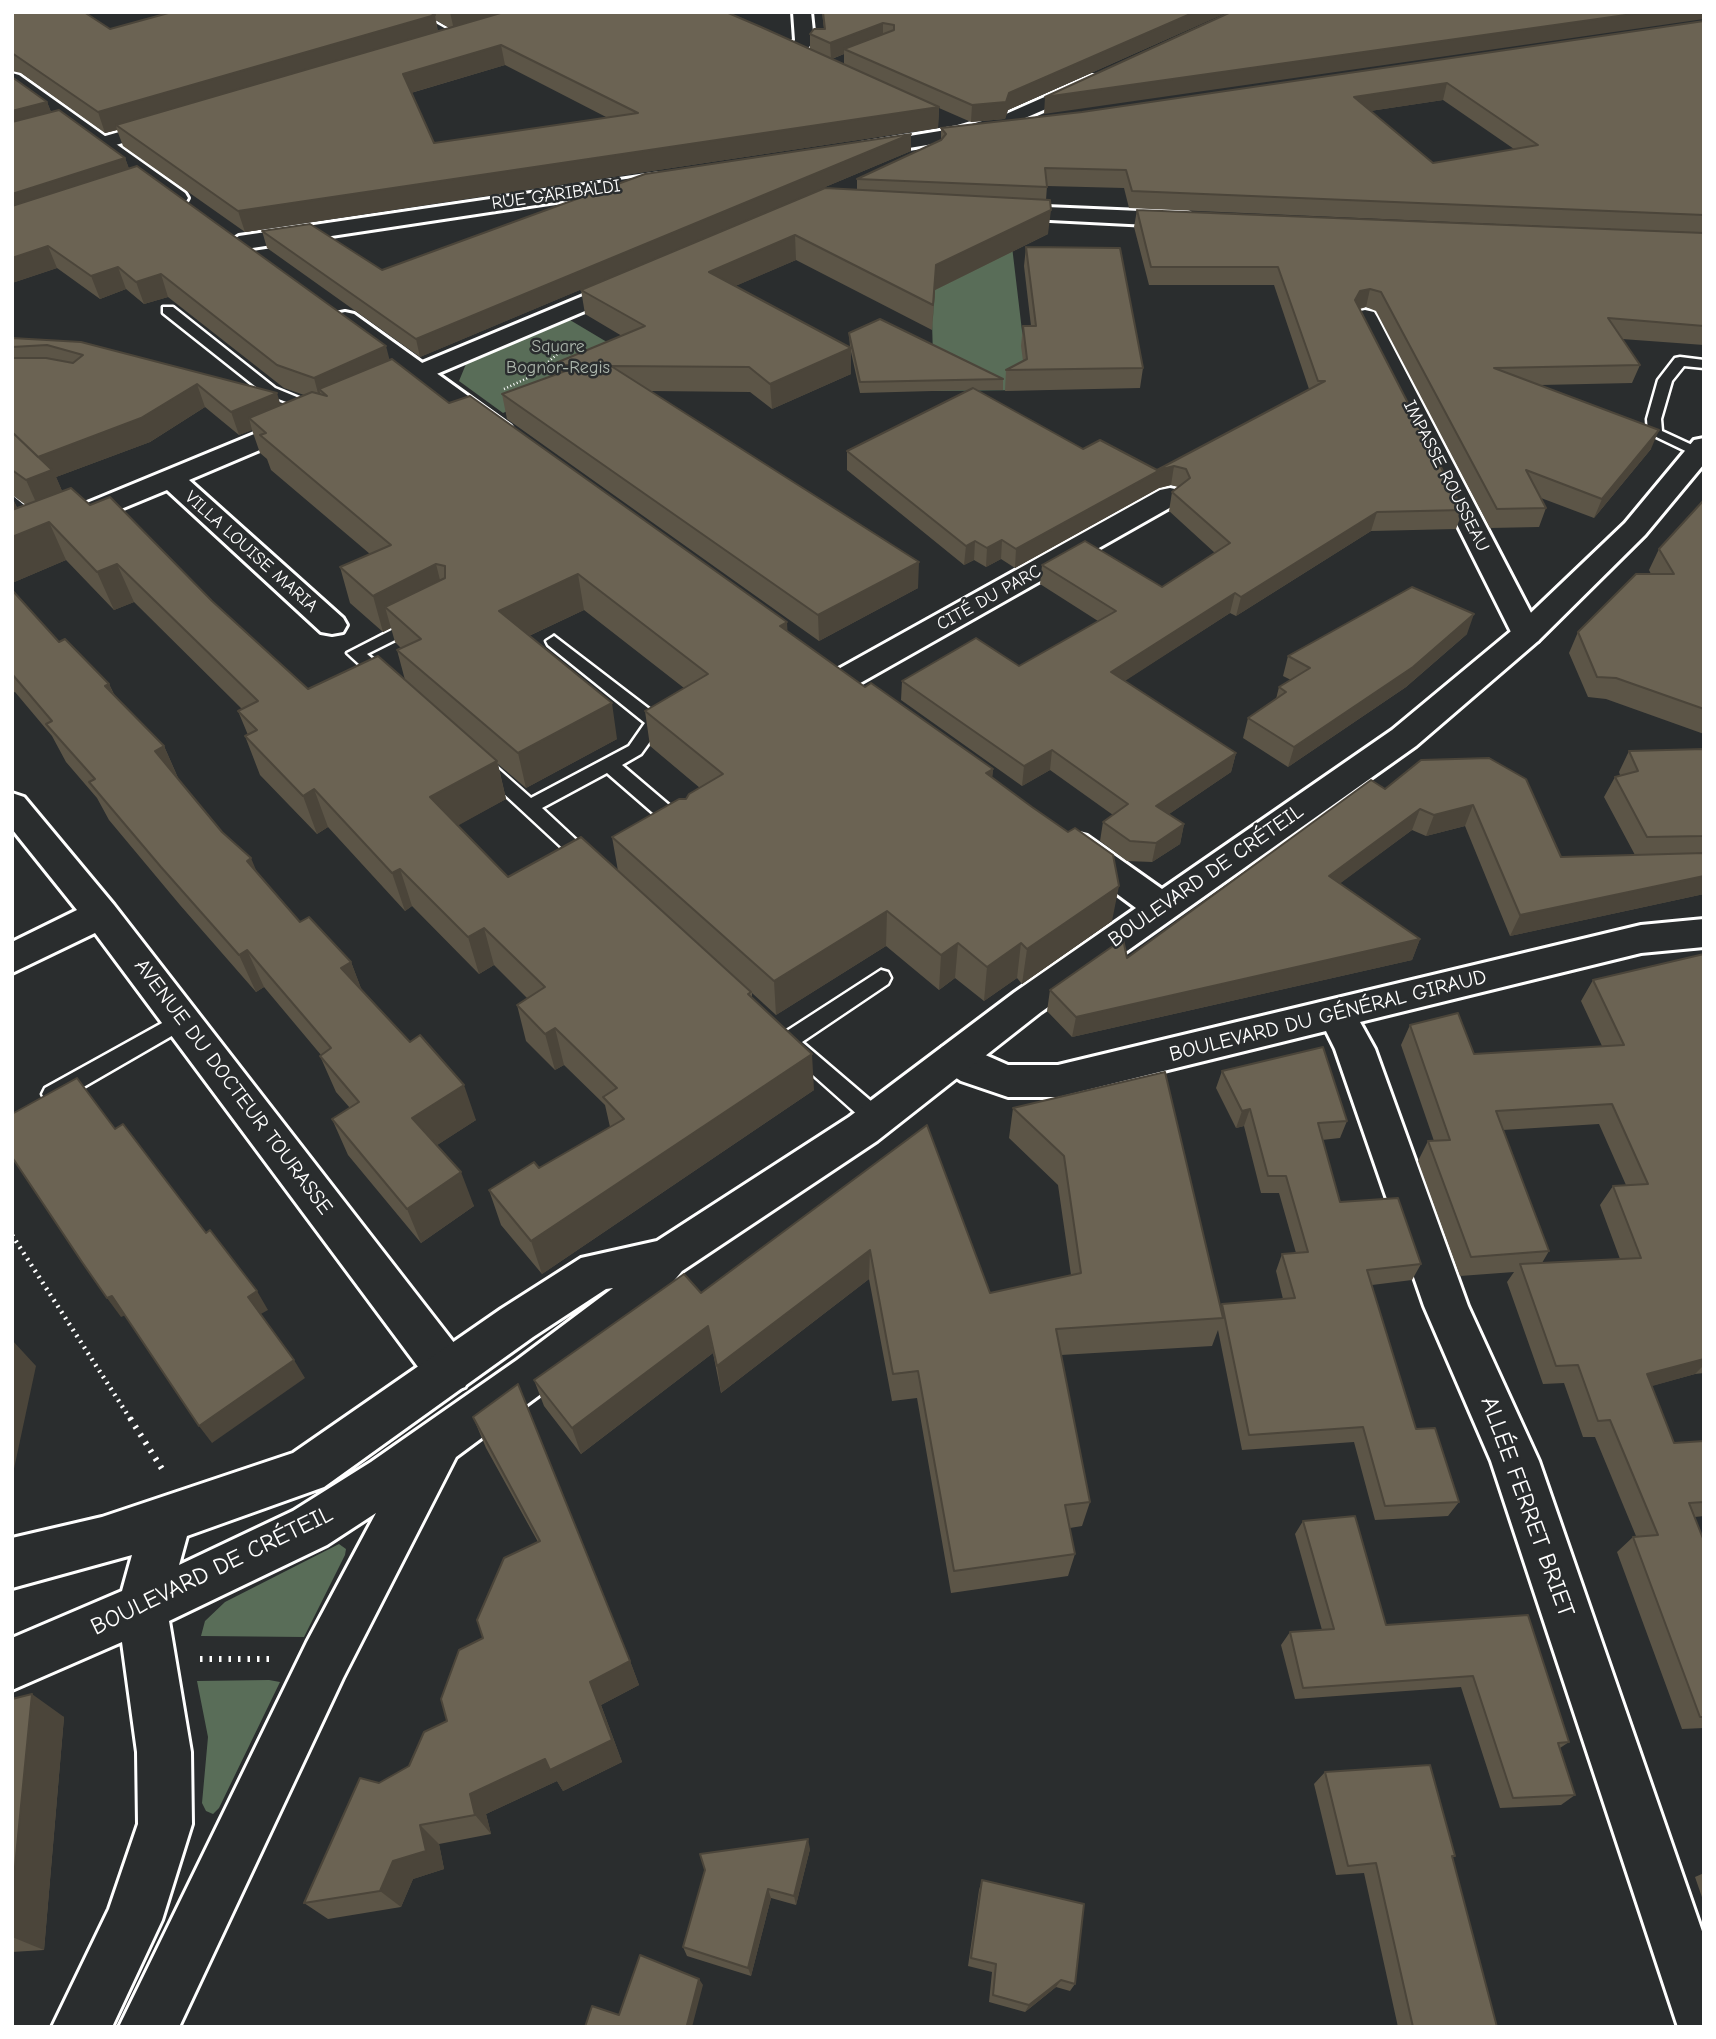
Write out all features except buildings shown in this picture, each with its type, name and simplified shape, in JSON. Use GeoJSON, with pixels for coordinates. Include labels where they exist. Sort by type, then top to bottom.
{"type":"FeatureCollection","features":[{"type":"Feature","properties":{"kind":"street"},"geometry":{"type":"LineString","coordinates":[[794,53],[805,41],[802,12]]}},
{"type":"Feature","properties":{"kind":"street"},"geometry":{"type":"LineString","coordinates":[[431,46],[464,36]]}},
{"type":"Feature","properties":{"kind":"street"},"geometry":{"type":"LineString","coordinates":[[771,43],[815,63]]}},
{"type":"Feature","properties":{"kind":"street"},"geometry":{"type":"LineString","coordinates":[[895,169],[968,131],[1013,118],[1114,72]]}},
{"type":"Feature","properties":{"kind":"street"},"geometry":{"type":"LineString","coordinates":[[12,79],[64,125],[102,143],[144,183],[194,211]]}},
{"type":"Feature","properties":{"kind":"street"},"geometry":{"type":"LineString","coordinates":[[102,143],[190,117]]}},
{"type":"Feature","properties":{"kind":"street"},"geometry":{"type":"LineString","coordinates":[[943,120],[968,131]]}},
{"type":"Feature","properties":{"kind":"street"},"geometry":{"type":"LineString","coordinates":[[835,154],[968,131],[1055,122]]}},
{"type":"Feature","properties":{"kind":"street","name":"RUE GARIBALDI"},"geometry":{"type":"LineString","coordinates":[[273,267],[233,238],[685,176]]}},
{"type":"Feature","properties":{"kind":"street"},"geometry":{"type":"LineString","coordinates":[[973,211],[1207,221]]}},
{"type":"Feature","properties":{"kind":"street"},"geometry":{"type":"LineString","coordinates":[[12,545],[658,271]]}},
{"type":"Feature","properties":{"kind":"street"},"geometry":{"type":"LineString","coordinates":[[317,299],[523,448]]}},
{"type":"Feature","properties":{"kind":"street","name":"IMPASSE ROUSSEAU"},"geometry":{"type":"LineString","coordinates":[[1365,317],[1527,634]]}},
{"type":"Feature","properties":{"kind":"street","name":"BOULEVARD DE CRÉTEIL"},"geometry":{"type":"LineString","coordinates":[[12,1664],[142,1608],[310,1528],[441,1439],[626,1305],[667,1258],[877,1119],[1161,907],[1404,738],[1527,634],[1635,529],[1701,450]]}},
{"type":"Feature","properties":{"kind":"street","name":"VILLA LOUISE MARIA"},"geometry":{"type":"LineString","coordinates":[[170,478],[332,625]]}},
{"type":"Feature","properties":{"kind":"street","name":"CITÉ DU PARC"},"geometry":{"type":"LineString","coordinates":[[844,679],[1170,496]]}},
{"type":"Feature","properties":{"kind":"street","name":"AVENUE DU DOCTEUR TOURASSE"},"geometry":{"type":"LineString","coordinates":[[12,805],[101,914],[449,1372]]}},
{"type":"Feature","properties":{"kind":"street"},"geometry":{"type":"LineString","coordinates":[[1048,825],[1161,907]]}},
{"type":"Feature","properties":{"kind":"street"},"geometry":{"type":"LineString","coordinates":[[12,960],[101,914]]}},
{"type":"Feature","properties":{"kind":"street","name":"BOULEVARD DU GÉNÉRAL GIRAUD"},"geometry":{"type":"LineString","coordinates":[[956,1058],[975,1070],[1008,1082],[1058,1081],[1641,939],[1704,933]]}},
{"type":"Feature","properties":{"kind":"street","name":"ALLÉE FERRET BRIET"},"geometry":{"type":"LineString","coordinates":[[1337,1014],[1355,1049],[1446,1306],[1515,1461],[1699,2007]]}},
{"type":"Feature","properties":{"kind":"street","name":"BOULEVARD DE CRÉTEIL"},"geometry":{"type":"LineString","coordinates":[[12,1563],[102,1541],[169,1501],[307,1471],[517,1323],[596,1272],[667,1258]]}},
{"type":"Feature","properties":{"kind":"street"},"geometry":{"type":"LineString","coordinates":[[148,2027],[325,1660],[441,1439],[449,1372]]}},
{"type":"Feature","properties":{"kind":"street"},"geometry":{"type":"LineString","coordinates":[[82,2027],[134,1920],[165,1824],[164,1752],[142,1608],[169,1501]]}},
{"type":"Feature","properties":{"kind":"lane"},"geometry":{"type":"LineString","coordinates":[[408,12],[464,36]]}},
{"type":"Feature","properties":{"kind":"lane"},"geometry":{"type":"LineString","coordinates":[[168,310],[270,391],[309,403],[345,404]]}},
{"type":"Feature","properties":{"kind":"lane"},"geometry":{"type":"LineString","coordinates":[[1701,450],[1655,433],[1654,419],[1665,380],[1680,361],[1704,364]]}},
{"type":"Feature","properties":{"kind":"lane"},"geometry":{"type":"LineString","coordinates":[[12,500],[45,531]]}},
{"type":"Feature","properties":{"kind":"lane"},"geometry":{"type":"LineString","coordinates":[[407,698],[355,653],[435,613]]}},
{"type":"Feature","properties":{"kind":"lane"},"geometry":{"type":"LineString","coordinates":[[530,806],[635,750],[655,722],[554,641]]}},
{"type":"Feature","properties":{"kind":"lane"},"geometry":{"type":"LineString","coordinates":[[469,752],[602,873]]}},
{"type":"Feature","properties":{"kind":"lane"},"geometry":{"type":"LineString","coordinates":[[609,764],[682,827]]}},
{"type":"Feature","properties":{"kind":"lane"},"geometry":{"type":"LineString","coordinates":[[877,1119],[782,1038],[881,978]]}},
{"type":"Feature","properties":{"kind":"lane"},"geometry":{"type":"LineString","coordinates":[[34,1112],[48,1097],[182,1020]]}},
{"type":"Feature","properties":{"kind":"path"},"geometry":{"type":"LineString","coordinates":[[500,391],[532,376],[564,347]]}},
{"type":"Feature","properties":{"kind":"path"},"geometry":{"type":"LineString","coordinates":[[12,1234],[169,1501]]}},
{"type":"Feature","properties":{"kind":"path"},"geometry":{"type":"LineString","coordinates":[[200,1659],[279,1659]]}},
{"type":"Feature","properties":{"kind":"green space"},"geometry":{"type":"Polygon","coordinates":[[[929,218],[1009,221],[1029,390],[934,391],[929,218]]]}},
{"type":"Feature","properties":{"kind":"green space","name":"Square Bognor-Regis"},"geometry":{"type":"Polygon","coordinates":[[[570,320],[632,357],[503,413],[459,381],[466,364],[570,320]]]}},
{"type":"Feature","properties":{"kind":"green space"},"geometry":{"type":"Polygon","coordinates":[[[339,1544],[346,1549],[345,1555],[304,1637],[201,1636],[205,1621],[225,1602],[339,1544]]]}},
{"type":"Feature","properties":{"kind":"green space"},"geometry":{"type":"Polygon","coordinates":[[[197,1681],[280,1682],[219,1808],[213,1814],[206,1811],[202,1803],[208,1737],[197,1681]]]}}]}
